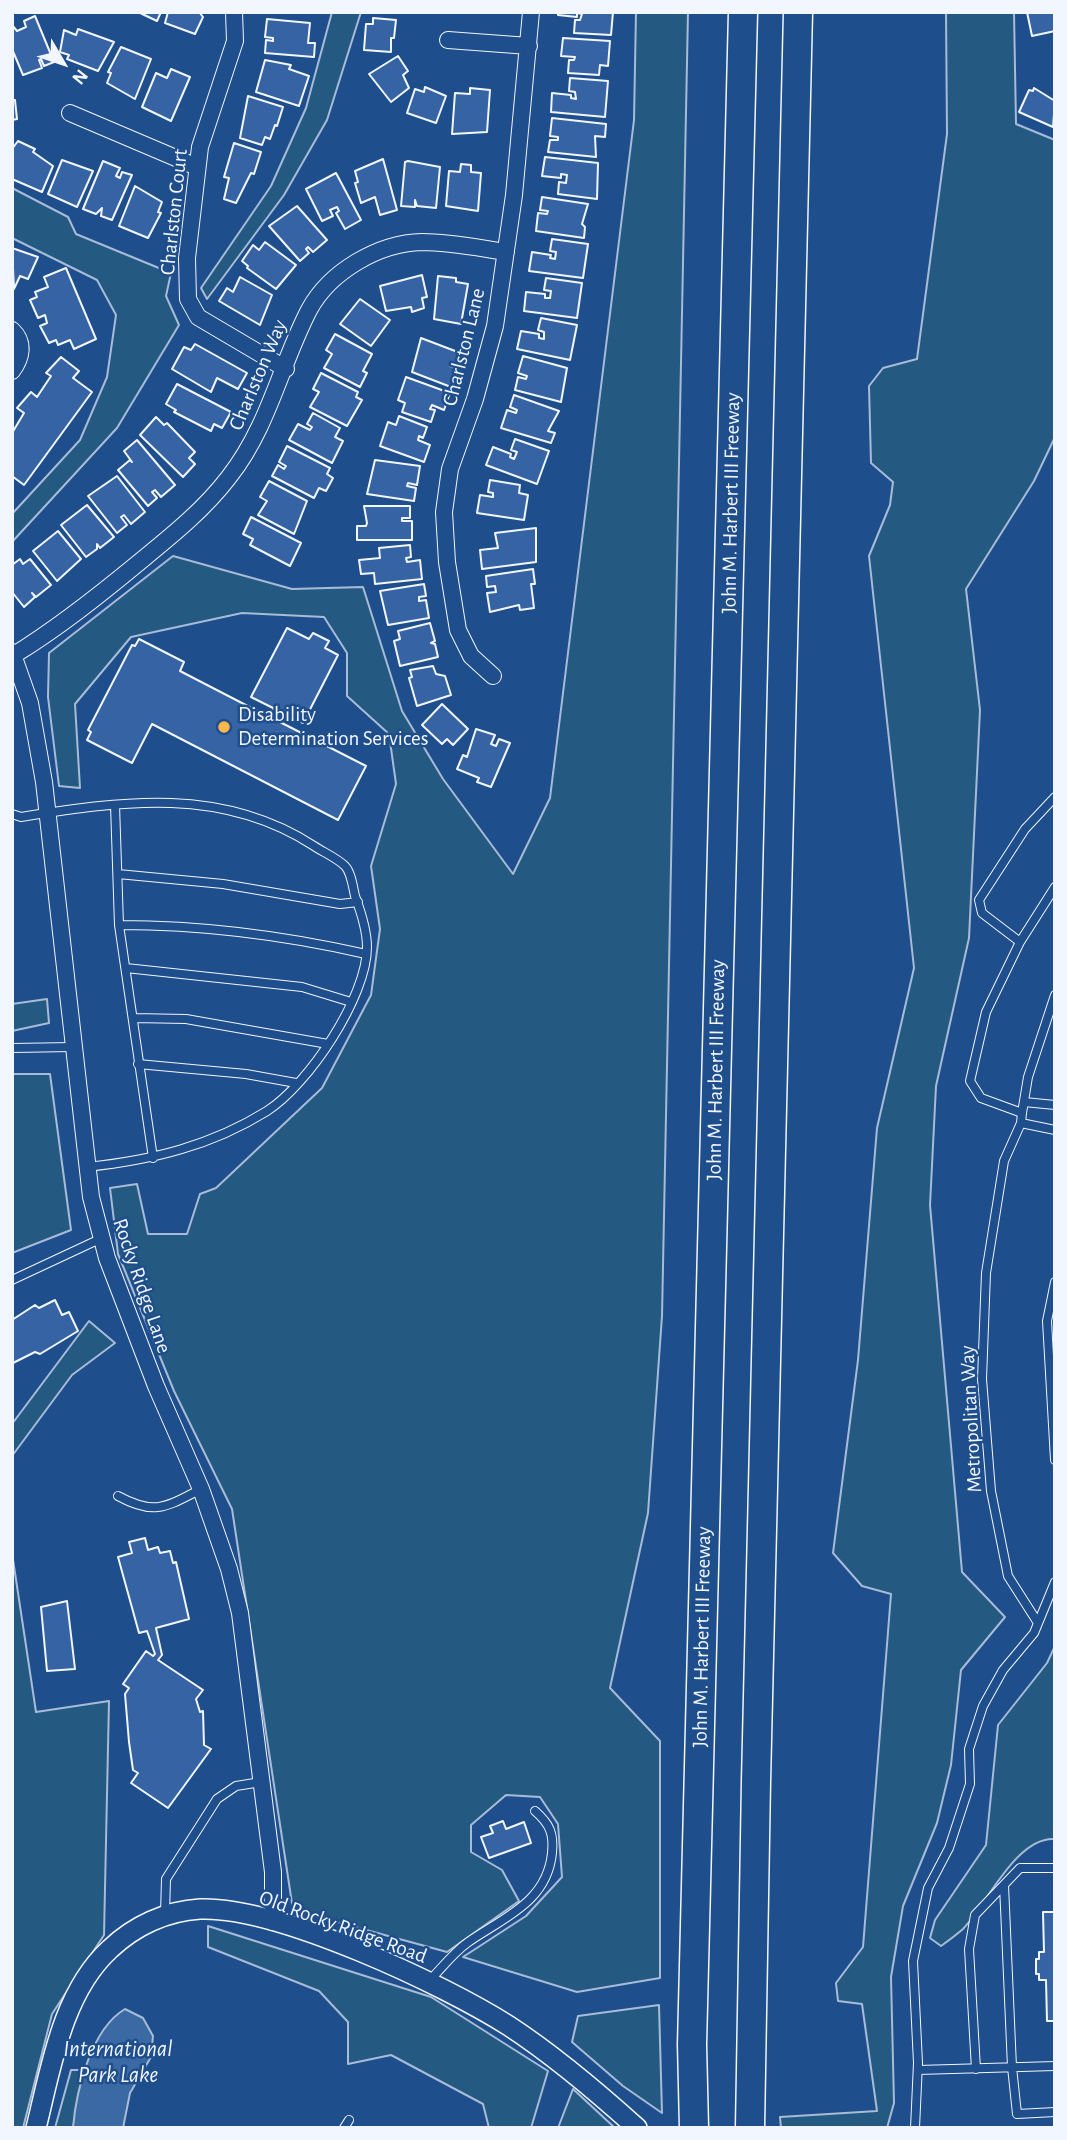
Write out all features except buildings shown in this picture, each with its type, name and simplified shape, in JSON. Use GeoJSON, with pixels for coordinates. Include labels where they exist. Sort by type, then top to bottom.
{"type":"FeatureCollection","features":[{"type":"Feature","properties":{"kind":"highway","name":"John M. Harbert III Freeway"},"geometry":{"type":"LineString","coordinates":[[694,2128],[692,2044],[743,12]]}},
{"type":"Feature","properties":{"kind":"highway"},"geometry":{"type":"LineString","coordinates":[[750,2128],[798,12]]}},
{"type":"Feature","properties":{"kind":"street","name":"Charlston Court"},"geometry":{"type":"LineString","coordinates":[[234,12],[235,41],[200,147],[187,258],[188,299],[198,317],[286,369]]}},
{"type":"Feature","properties":{"kind":"street","name":"Charlston Lane"},"geometry":{"type":"LineString","coordinates":[[493,676],[471,656],[458,631],[447,562],[444,512],[450,469],[485,368],[506,252],[531,12]]}},
{"type":"Feature","properties":{"kind":"street"},"geometry":{"type":"LineString","coordinates":[[448,40],[529,46]]}},
{"type":"Feature","properties":{"kind":"street"},"geometry":{"type":"LineString","coordinates":[[70,113],[197,167]]}},
{"type":"Feature","properties":{"kind":"street","name":"Charlston Way"},"geometry":{"type":"LineString","coordinates":[[13,653],[77,613],[191,519],[213,497],[247,451],[286,369],[310,308],[335,279],[364,258],[402,244],[423,242],[506,252]]}},
{"type":"Feature","properties":{"kind":"street"},"geometry":{"type":"LineString","coordinates":[[12,330],[18,336],[22,351],[12,371]]}},
{"type":"Feature","properties":{"kind":"street","name":"Rocky Ridge Lane"},"geometry":{"type":"LineString","coordinates":[[13,653],[37,732],[87,1167],[102,1238],[156,1386],[201,1489],[229,1569],[240,1613],[274,1871],[273,1922]]}},
{"type":"Feature","properties":{"kind":"street","name":"Old Rocky Ridge Road"},"geometry":{"type":"LineString","coordinates":[[36,2128],[58,2045],[82,1985],[107,1952],[122,1938],[165,1915],[200,1909],[273,1922],[429,1981],[475,2005],[543,2049],[637,2128]]}},
{"type":"Feature","properties":{"kind":"lane"},"geometry":{"type":"LineString","coordinates":[[1020,942],[982,913],[979,900],[1025,829],[1055,797]]}},
{"type":"Feature","properties":{"kind":"lane"},"geometry":{"type":"LineString","coordinates":[[12,814],[21,817],[177,801],[235,810],[295,834],[346,867],[365,925],[366,954],[351,1002],[328,1044],[270,1109],[222,1136],[153,1158],[87,1167]]}},
{"type":"Feature","properties":{"kind":"lane"},"geometry":{"type":"LineString","coordinates":[[116,806],[119,925],[153,1158]]}},
{"type":"Feature","properties":{"kind":"lane"},"geometry":{"type":"LineString","coordinates":[[118,874],[223,884],[340,904],[358,902]]}},
{"type":"Feature","properties":{"kind":"lane"},"geometry":{"type":"LineString","coordinates":[[1055,887],[1020,942],[986,1012],[970,1081],[981,1098],[1021,1118],[1055,1130]]}},
{"type":"Feature","properties":{"kind":"lane"},"geometry":{"type":"LineString","coordinates":[[119,925],[149,925],[328,945],[366,954]]}},
{"type":"Feature","properties":{"kind":"lane"},"geometry":{"type":"LineString","coordinates":[[126,968],[302,988],[351,1002]]}},
{"type":"Feature","properties":{"kind":"lane","name":"Metropolitan Way"},"geometry":{"type":"LineString","coordinates":[[1038,1623],[1008,1576],[991,1491],[982,1379],[986,1273],[1004,1161],[1021,1118],[1028,1077],[1055,995]]}},
{"type":"Feature","properties":{"kind":"lane"},"geometry":{"type":"LineString","coordinates":[[133,1018],[186,1019],[328,1044]]}},
{"type":"Feature","properties":{"kind":"lane"},"geometry":{"type":"LineString","coordinates":[[12,1048],[73,1047]]}},
{"type":"Feature","properties":{"kind":"lane"},"geometry":{"type":"LineString","coordinates":[[138,1064],[221,1071],[296,1083]]}},
{"type":"Feature","properties":{"kind":"lane"},"geometry":{"type":"LineString","coordinates":[[1024,1102],[1055,1105]]}},
{"type":"Feature","properties":{"kind":"lane"},"geometry":{"type":"LineString","coordinates":[[12,1280],[102,1238]]}},
{"type":"Feature","properties":{"kind":"lane"},"geometry":{"type":"LineString","coordinates":[[1055,1282],[1047,1321],[1055,1460]]}},
{"type":"Feature","properties":{"kind":"lane"},"geometry":{"type":"LineString","coordinates":[[118,1496],[141,1508],[154,1509],[201,1489]]}},
{"type":"Feature","properties":{"kind":"lane"},"geometry":{"type":"LineString","coordinates":[[915,2128],[918,2070],[913,1961],[928,1888],[949,1847],[970,1784],[969,1749],[983,1706],[1003,1670],[1038,1623],[1055,1583]]}},
{"type":"Feature","properties":{"kind":"lane"},"geometry":{"type":"LineString","coordinates":[[165,1915],[166,1879],[217,1800],[236,1786],[261,1782]]}},
{"type":"Feature","properties":{"kind":"lane"},"geometry":{"type":"LineString","coordinates":[[429,1981],[465,1944],[517,1912],[542,1885],[551,1866],[553,1842],[546,1820],[535,1811]]}},
{"type":"Feature","properties":{"kind":"lane"},"geometry":{"type":"LineString","coordinates":[[976,2068],[969,1949],[975,1915],[1020,1868],[1055,1868]]}},
{"type":"Feature","properties":{"kind":"lane"},"geometry":{"type":"LineString","coordinates":[[1004,1885],[1012,2067],[1017,2114],[1055,2112]]}},
{"type":"Feature","properties":{"kind":"lane"},"geometry":{"type":"LineString","coordinates":[[918,2070],[1055,2066]]}},
{"type":"Feature","properties":{"kind":"shaded area"},"geometry":{"type":"Polygon","coordinates":[[[332,12],[361,12],[327,120],[284,195],[207,299],[201,288],[271,186],[306,108],[332,12]]]}},
{"type":"Feature","properties":{"kind":"shaded area"},"geometry":{"type":"Polygon","coordinates":[[[636,12],[688,12],[662,1316],[648,1513],[610,1688],[660,1741],[660,1978],[577,1992],[463,1957],[526,1916],[562,1877],[558,1824],[540,1797],[506,1795],[471,1825],[471,1852],[502,1870],[519,1901],[447,1952],[293,1910],[232,1509],[174,1391],[118,1254],[110,1188],[137,1184],[148,1234],[187,1234],[200,1194],[216,1188],[322,1088],[371,995],[380,929],[371,866],[396,784],[389,734],[347,696],[347,653],[324,617],[242,613],[131,637],[75,704],[80,788],[59,786],[48,697],[49,653],[173,556],[292,589],[363,587],[402,711],[443,779],[513,874],[550,798],[634,120],[636,12]]]}},
{"type":"Feature","properties":{"kind":"shaded area"},"geometry":{"type":"Polygon","coordinates":[[[946,12],[1014,12],[1016,124],[1055,140],[1055,437],[1034,481],[966,589],[980,710],[969,938],[936,1086],[930,1205],[962,1572],[1005,1617],[961,1670],[951,1765],[937,1823],[903,1906],[891,1977],[894,2103],[887,2128],[781,2128],[780,2117],[877,2111],[862,2004],[838,2001],[836,1983],[863,1947],[891,1594],[862,1586],[833,1553],[858,1360],[877,1128],[914,968],[869,556],[890,505],[893,482],[871,463],[869,386],[883,368],[917,359],[947,134],[946,12]]]}},
{"type":"Feature","properties":{"kind":"shaded area"},"geometry":{"type":"Polygon","coordinates":[[[12,188],[68,217],[76,234],[171,273],[166,296],[179,325],[117,428],[12,542],[12,514],[80,440],[107,377],[116,315],[97,280],[12,238],[12,188]]]}},
{"type":"Feature","properties":{"kind":"shaded area"},"geometry":{"type":"Polygon","coordinates":[[[47,999],[49,1023],[12,1031],[12,1004],[47,999]]]}},
{"type":"Feature","properties":{"kind":"shaded area"},"geometry":{"type":"Polygon","coordinates":[[[12,1074],[50,1074],[71,1230],[12,1253],[12,1074]]]}},
{"type":"Feature","properties":{"kind":"shaded area"},"geometry":{"type":"Polygon","coordinates":[[[89,1321],[115,1343],[72,1375],[12,1456],[12,1424],[89,1321]]]}},
{"type":"Feature","properties":{"kind":"shaded area"},"geometry":{"type":"Polygon","coordinates":[[[12,1553],[36,1712],[109,1701],[104,1935],[52,2014],[23,2128],[12,2128],[12,1553]]]}},
{"type":"Feature","properties":{"kind":"shaded area"},"geometry":{"type":"Polygon","coordinates":[[[1055,1646],[1055,1839],[1041,1841],[1015,1860],[963,1929],[941,1946],[930,1938],[935,1920],[986,1845],[998,1725],[1047,1663],[1055,1646]]]}},
{"type":"Feature","properties":{"kind":"shaded area"},"geometry":{"type":"Polygon","coordinates":[[[208,1926],[431,1997],[548,2071],[531,2128],[489,2128],[483,2104],[391,2055],[348,2064],[348,2022],[319,1991],[208,1947],[208,1926]]]}},
{"type":"Feature","properties":{"kind":"shaded area"},"geometry":{"type":"Polygon","coordinates":[[[659,2005],[662,2113],[623,2086],[572,2042],[578,2016],[659,2005]]]}},
{"type":"Feature","properties":{"kind":"shaded area"},"geometry":{"type":"Polygon","coordinates":[[[71,2070],[84,2070],[73,2128],[55,2128],[71,2070]]]}},
{"type":"Feature","properties":{"kind":"shaded area"},"geometry":{"type":"Polygon","coordinates":[[[573,2089],[615,2128],[558,2128],[573,2089]]]}},
{"type":"Feature","properties":{"kind":"water","name":"International Park Lake"},"geometry":{"type":"Polygon","coordinates":[[[125,2009],[143,2018],[153,2036],[151,2057],[130,2093],[123,2128],[73,2128],[87,2062],[103,2031],[113,2018],[125,2009]]]}},
{"type":"Feature","properties":{"kind":"place","name":"Disability Determination Services"},"geometry":{"type":"Point","coordinates":[224,727]}}]}
